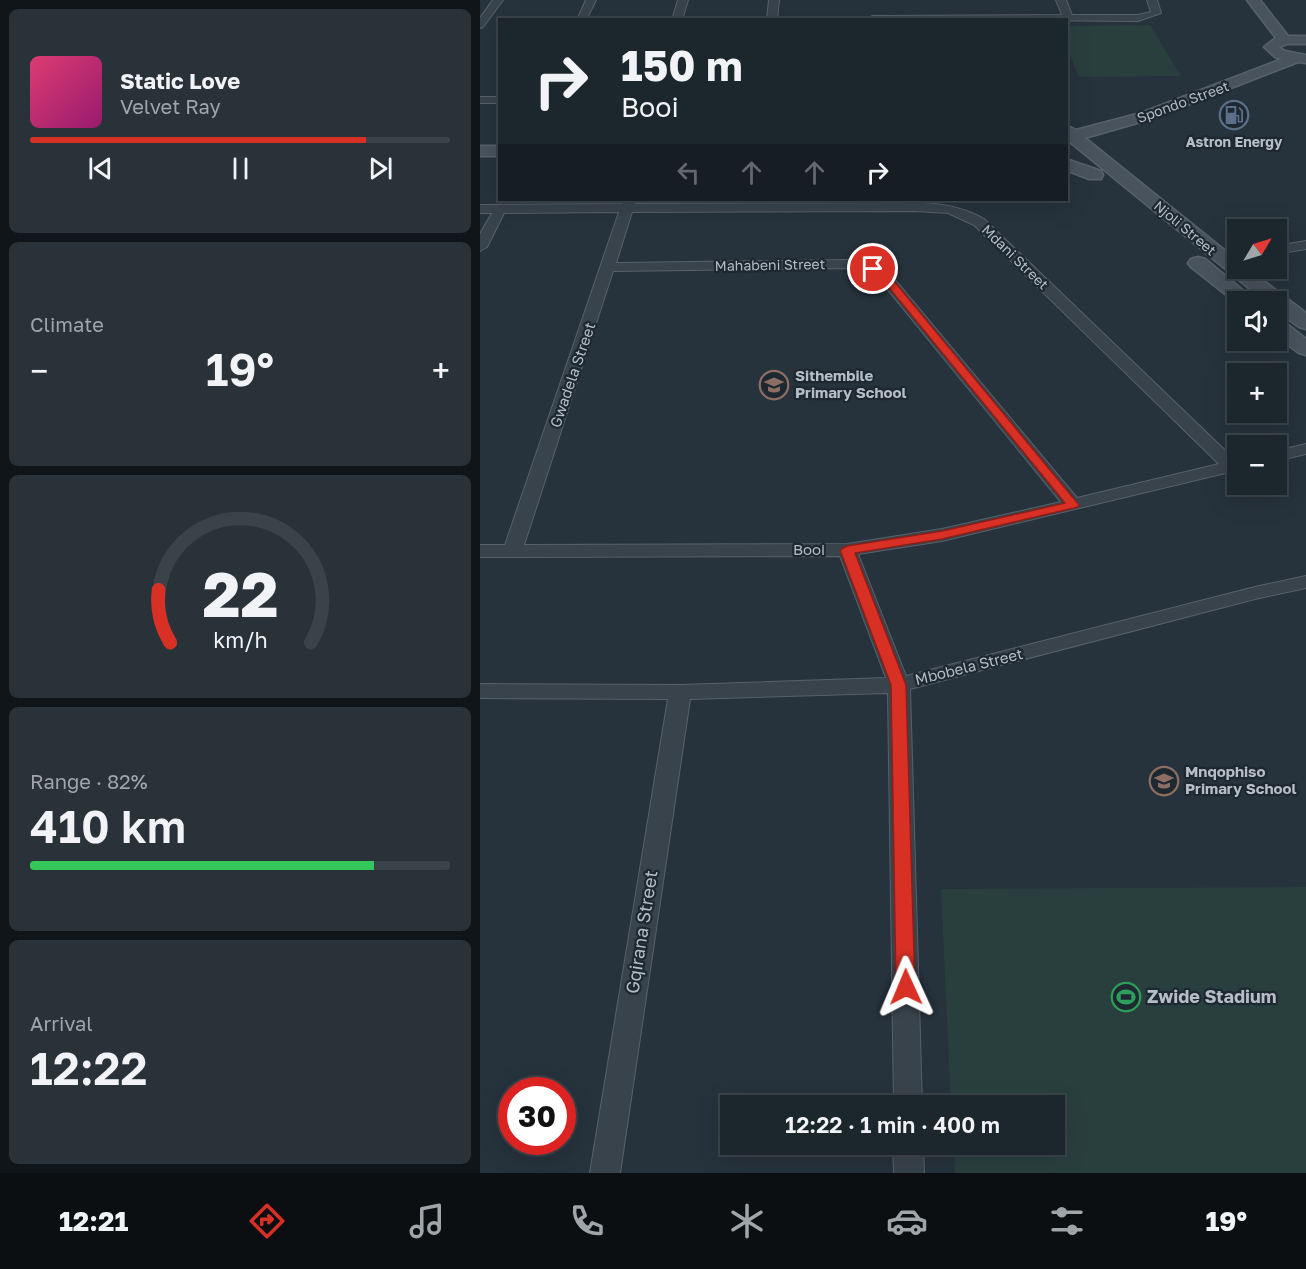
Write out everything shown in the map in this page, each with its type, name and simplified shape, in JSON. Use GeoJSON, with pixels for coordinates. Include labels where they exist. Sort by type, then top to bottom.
{"type":"FeatureCollection","features":[{"type":"Feature","properties":{"kind":"main road"},"geometry":{"type":"LineString","coordinates":[[1253,0],[1279,46],[1301,59]]}},
{"type":"Feature","properties":{"kind":"main road"},"geometry":{"type":"LineString","coordinates":[[1279,46],[1301,36]]}},
{"type":"Feature","properties":{"kind":"main road","name":"Spondo Street"},"geometry":{"type":"LineString","coordinates":[[1068,136],[1111,115],[1243,67],[1279,46]]}},
{"type":"Feature","properties":{"kind":"main road","name":"Spondo Street"},"geometry":{"type":"LineString","coordinates":[[1068,136],[1115,126],[1301,59]]}},
{"type":"Feature","properties":{"kind":"main road"},"geometry":{"type":"LineString","coordinates":[[1068,164],[1099,167],[1102,148],[1115,126]]}},
{"type":"Feature","properties":{"kind":"main road","name":"Njoli Street"},"geometry":{"type":"LineString","coordinates":[[1068,136],[1235,291]]}},
{"type":"Feature","properties":{"kind":"main road"},"geometry":{"type":"LineString","coordinates":[[480,151],[498,151]]}},
{"type":"Feature","properties":{"kind":"main road","name":"Njoli Street"},"geometry":{"type":"LineString","coordinates":[[1099,167],[1227,256]]}},
{"type":"Feature","properties":{"kind":"main road","name":"Njoli Street"},"geometry":{"type":"LineString","coordinates":[[1255,279],[1306,323]]}},
{"type":"Feature","properties":{"kind":"main road"},"geometry":{"type":"LineString","coordinates":[[1287,334],[1306,349]]}},
{"type":"Feature","properties":{"kind":"street"},"geometry":{"type":"LineString","coordinates":[[480,25],[498,0]]}},
{"type":"Feature","properties":{"kind":"street"},"geometry":{"type":"LineString","coordinates":[[582,18],[591,0]]}},
{"type":"Feature","properties":{"kind":"street"},"geometry":{"type":"LineString","coordinates":[[678,18],[683,0]]}},
{"type":"Feature","properties":{"kind":"street"},"geometry":{"type":"LineString","coordinates":[[771,18],[774,0]]}},
{"type":"Feature","properties":{"kind":"street"},"geometry":{"type":"LineString","coordinates":[[1061,0],[1068,18]]}},
{"type":"Feature","properties":{"kind":"street"},"geometry":{"type":"LineString","coordinates":[[872,16],[971,14],[1119,18],[1154,14],[1157,10],[1152,0]]}},
{"type":"Feature","properties":{"kind":"street"},"geometry":{"type":"LineString","coordinates":[[480,100],[498,100]]}},
{"type":"Feature","properties":{"kind":"street","name":"Mdani Street"},"geometry":{"type":"LineString","coordinates":[[480,209],[629,204],[933,207],[971,216],[1227,459]]}},
{"type":"Feature","properties":{"kind":"street","name":"Gwadela Street"},"geometry":{"type":"LineString","coordinates":[[513,550],[629,204]]}},
{"type":"Feature","properties":{"kind":"street"},"geometry":{"type":"LineString","coordinates":[[480,248],[500,209]]}},
{"type":"Feature","properties":{"kind":"street"},"geometry":{"type":"LineString","coordinates":[[1287,248],[1306,245]]}},
{"type":"Feature","properties":{"kind":"street","name":"Mahabeni Street"},"geometry":{"type":"LineString","coordinates":[[609,267],[850,264],[873,269],[885,277],[1073,505]]}},
{"type":"Feature","properties":{"kind":"street"},"geometry":{"type":"LineString","coordinates":[[1287,453],[1306,449]]}},
{"type":"Feature","properties":{"kind":"street","name":"Booi"},"geometry":{"type":"LineString","coordinates":[[480,551],[847,550],[942,535],[1227,468]]}},
{"type":"Feature","properties":{"kind":"street"},"geometry":{"type":"LineString","coordinates":[[847,550],[899,685],[908,1095]]}},
{"type":"Feature","properties":{"kind":"street","name":"Mbobela Street"},"geometry":{"type":"LineString","coordinates":[[480,691],[680,692],[899,685],[1255,592],[1306,582]]}},
{"type":"Feature","properties":{"kind":"street","name":"Gqirana Street"},"geometry":{"type":"LineString","coordinates":[[605,1173],[680,692]]}},
{"type":"Feature","properties":{"kind":"street"},"geometry":{"type":"LineString","coordinates":[[908,1155],[909,1173]]}},
{"type":"Feature","properties":{"kind":"green space"},"geometry":{"type":"Polygon","coordinates":[[[1150,25],[1181,76],[1079,77],[1068,50],[1068,26],[1150,25]]]}},
{"type":"Feature","properties":{"kind":"green space","name":"Zwide Stadium"},"geometry":{"type":"Polygon","coordinates":[[[1306,887],[1306,1173],[955,1173],[954,1155],[1065,1155],[1065,1095],[951,1095],[941,889],[1306,887]]]}},
{"type":"Feature","properties":{"kind":"place","name":"Astron Energy"},"geometry":{"type":"Point","coordinates":[1234,115]}},
{"type":"Feature","properties":{"kind":"place","name":"Sithembile Primary School"},"geometry":{"type":"Point","coordinates":[774,385]}},
{"type":"Feature","properties":{"kind":"place","name":"Mnqophiso Primary School"},"geometry":{"type":"Point","coordinates":[1164,781]}},
{"type":"Feature","properties":{"kind":"place","name":"Zwide Stadium"},"geometry":{"type":"Point","coordinates":[1126,997]}},
{"type":"Feature","properties":{"kind":"route"},"geometry":{"type":"LineString","coordinates":[[873,269],[885,277],[1073,505],[942,535],[847,550],[899,685],[906,987]]}}]}
